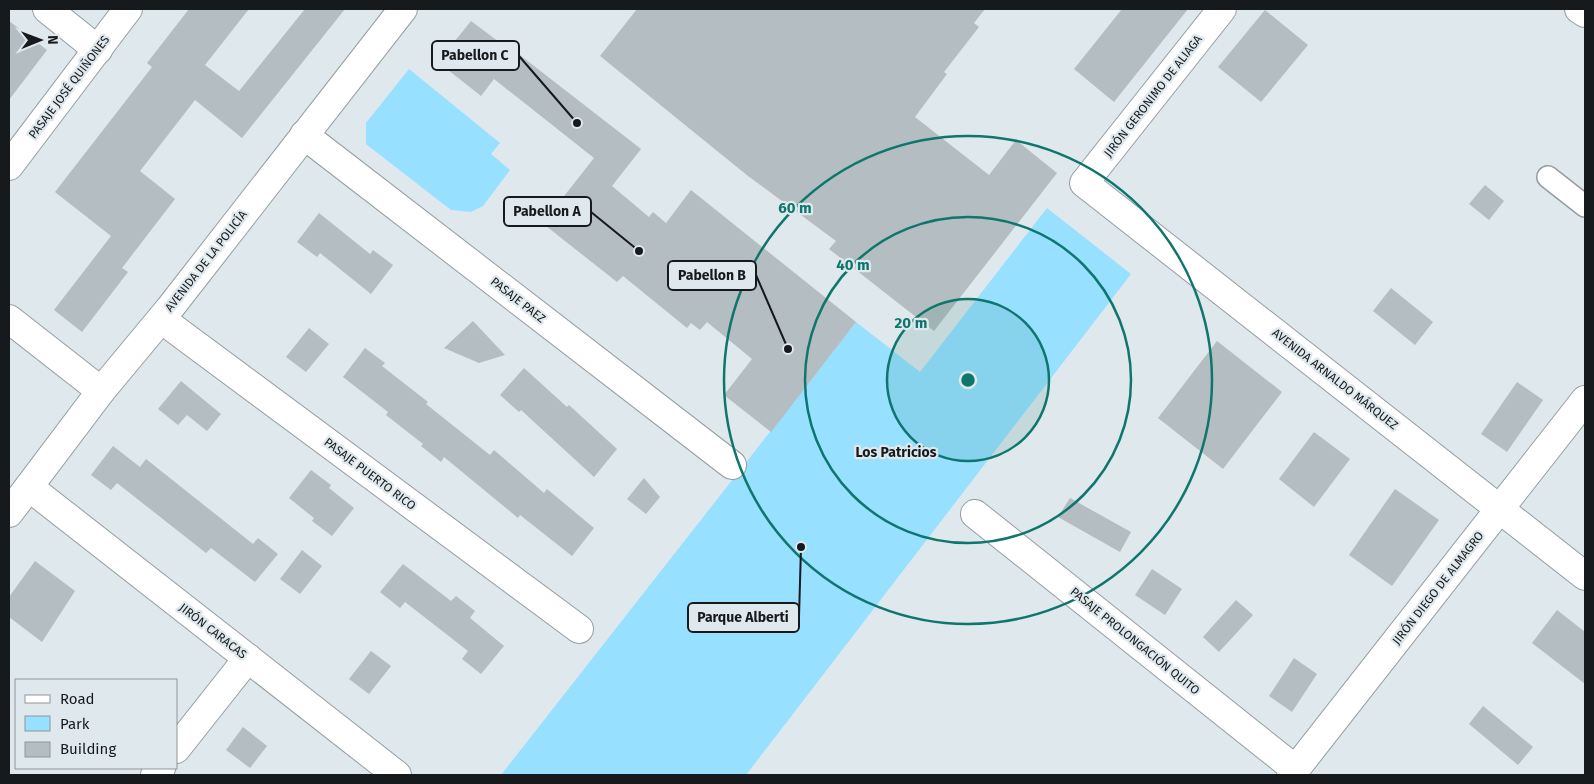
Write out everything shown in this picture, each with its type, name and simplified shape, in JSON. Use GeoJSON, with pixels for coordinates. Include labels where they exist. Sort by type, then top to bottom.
{"type":"FeatureCollection","features":[{"type":"Feature","properties":{"kind":"street"},"geometry":{"type":"LineString","coordinates":[[47,9],[98,50]]}},
{"type":"Feature","properties":{"kind":"street","name":"PASAJE JOSÉ QUIÑONES"},"geometry":{"type":"LineString","coordinates":[[9,166],[128,9]]}},
{"type":"Feature","properties":{"kind":"street","name":"AVENIDA DE LA POLICÍA"},"geometry":{"type":"LineString","coordinates":[[9,513],[101,391],[161,319],[403,9]]}},
{"type":"Feature","properties":{"kind":"street","name":"JIRÓN GERONIMO DE ALIAGA"},"geometry":{"type":"LineString","coordinates":[[1084,183],[1222,9]]}},
{"type":"Feature","properties":{"kind":"street"},"geometry":{"type":"LineString","coordinates":[[1579,9],[1585,13]]}},
{"type":"Feature","properties":{"kind":"street","name":"PASAJE PAEZ"},"geometry":{"type":"LineString","coordinates":[[304,134],[732,465]]}},
{"type":"Feature","properties":{"kind":"street"},"geometry":{"type":"LineString","coordinates":[[1548,178],[1585,206]]}},
{"type":"Feature","properties":{"kind":"street","name":"AVENIDA ARNALDO MÁRQUEZ"},"geometry":{"type":"LineString","coordinates":[[1084,183],[1585,576]]}},
{"type":"Feature","properties":{"kind":"street"},"geometry":{"type":"LineString","coordinates":[[9,319],[101,391]]}},
{"type":"Feature","properties":{"kind":"street","name":"PASAJE PUERTO RICO"},"geometry":{"type":"LineString","coordinates":[[161,319],[579,629]]}},
{"type":"Feature","properties":{"kind":"street","name":"JIRÓN DIEGO DE ALMAGRO"},"geometry":{"type":"LineString","coordinates":[[1293,772],[1585,400]]}},
{"type":"Feature","properties":{"kind":"street","name":"JIRÓN CARACAS"},"geometry":{"type":"LineString","coordinates":[[29,487],[397,775]]}},
{"type":"Feature","properties":{"kind":"street","name":"PASAJE PROLONGACIÓN QUITO"},"geometry":{"type":"LineString","coordinates":[[975,514],[1293,772]]}},
{"type":"Feature","properties":{"kind":"street"},"geometry":{"type":"LineString","coordinates":[[178,746],[248,658]]}},
{"type":"Feature","properties":{"kind":"green space"},"geometry":{"type":"Polygon","coordinates":[[[409,69],[500,143],[491,154],[510,170],[483,206],[471,212],[451,210],[366,144],[366,123],[409,69]]]}},
{"type":"Feature","properties":{"kind":"green space"},"geometry":{"type":"Polygon","coordinates":[[[1047,208],[1131,274],[746,775],[501,775],[856,322],[920,372],[1047,208]]]}},
{"type":"Feature","properties":{"kind":"building"},"geometry":{"type":"Polygon","coordinates":[[[189,9],[249,9],[205,65],[239,91],[305,9],[345,9],[242,138],[195,100],[140,171],[175,199],[122,268],[128,272],[82,332],[54,310],[111,236],[55,192],[152,67],[147,63],[189,9]]]}},
{"type":"Feature","properties":{"kind":"building"},"geometry":{"type":"Polygon","coordinates":[[[637,9],[985,9],[974,23],[979,27],[944,72],[947,74],[915,117],[989,175],[1016,140],[1057,173],[934,331],[829,249],[836,241],[748,176],[600,56],[637,9]]]}},
{"type":"Feature","properties":{"kind":"building"},"geometry":{"type":"Polygon","coordinates":[[[1122,9],[1188,9],[1114,102],[1074,69],[1122,9]]]}},
{"type":"Feature","properties":{"kind":"building"},"geometry":{"type":"Polygon","coordinates":[[[1265,10],[1308,45],[1261,102],[1218,67],[1265,10]]]}},
{"type":"Feature","properties":{"kind":"building"},"geometry":{"type":"Polygon","coordinates":[[[9,21],[47,50],[9,100],[9,21]]]}},
{"type":"Feature","properties":{"kind":"building"},"geometry":{"type":"Polygon","coordinates":[[[471,21],[515,54],[516,52],[641,149],[612,186],[649,217],[653,212],[666,223],[691,190],[856,322],[771,432],[724,395],[752,359],[707,322],[700,330],[691,323],[687,328],[623,276],[617,282],[546,226],[564,203],[561,200],[594,158],[494,79],[481,96],[438,62],[471,21]]]}},
{"type":"Feature","properties":{"kind":"building"},"geometry":{"type":"Polygon","coordinates":[[[1485,185],[1504,201],[1489,220],[1469,204],[1485,185]]]}},
{"type":"Feature","properties":{"kind":"building"},"geometry":{"type":"Polygon","coordinates":[[[319,213],[370,254],[373,250],[393,265],[371,294],[320,253],[317,257],[297,242],[319,213]]]}},
{"type":"Feature","properties":{"kind":"building"},"geometry":{"type":"Polygon","coordinates":[[[1391,288],[1433,322],[1415,345],[1373,311],[1391,288]]]}},
{"type":"Feature","properties":{"kind":"building"},"geometry":{"type":"Polygon","coordinates":[[[473,321],[505,355],[479,363],[444,348],[473,321]]]}},
{"type":"Feature","properties":{"kind":"building"},"geometry":{"type":"Polygon","coordinates":[[[309,328],[329,344],[306,372],[286,357],[309,328]]]}},
{"type":"Feature","properties":{"kind":"building"},"geometry":{"type":"Polygon","coordinates":[[[1217,341],[1282,392],[1223,469],[1158,418],[1217,341]]]}},
{"type":"Feature","properties":{"kind":"building"},"geometry":{"type":"Polygon","coordinates":[[[365,348],[385,363],[382,366],[428,402],[426,404],[490,455],[494,450],[544,493],[547,489],[594,528],[572,556],[520,515],[518,518],[444,457],[441,462],[421,446],[423,444],[386,415],[388,412],[343,377],[365,348]]]}},
{"type":"Feature","properties":{"kind":"building"},"geometry":{"type":"Polygon","coordinates":[[[524,368],[567,407],[569,405],[617,449],[594,477],[521,410],[519,412],[500,395],[524,368]]]}},
{"type":"Feature","properties":{"kind":"building"},"geometry":{"type":"Polygon","coordinates":[[[181,381],[221,414],[207,431],[187,415],[178,425],[158,409],[181,381]]]}},
{"type":"Feature","properties":{"kind":"building"},"geometry":{"type":"Polygon","coordinates":[[[1517,382],[1543,400],[1507,452],[1481,434],[1517,382]]]}},
{"type":"Feature","properties":{"kind":"building"},"geometry":{"type":"Polygon","coordinates":[[[1314,432],[1350,459],[1314,507],[1279,479],[1314,432]]]}},
{"type":"Feature","properties":{"kind":"building"},"geometry":{"type":"Polygon","coordinates":[[[113,446],[140,467],[146,459],[253,544],[258,538],[278,554],[255,582],[211,548],[206,553],[117,483],[111,490],[91,475],[113,446]]]}},
{"type":"Feature","properties":{"kind":"building"},"geometry":{"type":"Polygon","coordinates":[[[311,470],[331,485],[329,488],[354,508],[332,536],[312,521],[314,518],[289,498],[311,470]]]}},
{"type":"Feature","properties":{"kind":"building"},"geometry":{"type":"Polygon","coordinates":[[[644,478],[660,497],[646,514],[627,499],[644,478]]]}},
{"type":"Feature","properties":{"kind":"building"},"geometry":{"type":"Polygon","coordinates":[[[1395,489],[1439,520],[1392,586],[1349,555],[1395,489]]]}},
{"type":"Feature","properties":{"kind":"building"},"geometry":{"type":"Polygon","coordinates":[[[1070,498],[1131,532],[1120,552],[1058,517],[1070,498]]]}},
{"type":"Feature","properties":{"kind":"building"},"geometry":{"type":"Polygon","coordinates":[[[302,550],[322,566],[300,594],[280,579],[302,550]]]}},
{"type":"Feature","properties":{"kind":"building"},"geometry":{"type":"Polygon","coordinates":[[[35,561],[75,591],[42,642],[9,617],[9,597],[35,561]]]}},
{"type":"Feature","properties":{"kind":"building"},"geometry":{"type":"Polygon","coordinates":[[[403,564],[451,601],[456,596],[475,611],[470,618],[504,646],[481,674],[462,659],[468,651],[405,602],[400,608],[380,592],[403,564]]]}},
{"type":"Feature","properties":{"kind":"building"},"geometry":{"type":"Polygon","coordinates":[[[1152,569],[1182,589],[1165,615],[1135,595],[1152,569]]]}},
{"type":"Feature","properties":{"kind":"building"},"geometry":{"type":"Polygon","coordinates":[[[1236,600],[1253,615],[1219,652],[1203,637],[1236,600]]]}},
{"type":"Feature","properties":{"kind":"building"},"geometry":{"type":"Polygon","coordinates":[[[1557,610],[1585,632],[1585,684],[1532,643],[1557,610]]]}},
{"type":"Feature","properties":{"kind":"building"},"geometry":{"type":"Polygon","coordinates":[[[371,651],[391,666],[369,694],[349,679],[371,651]]]}},
{"type":"Feature","properties":{"kind":"building"},"geometry":{"type":"Polygon","coordinates":[[[1294,658],[1317,674],[1292,712],[1269,696],[1294,658]]]}},
{"type":"Feature","properties":{"kind":"building"},"geometry":{"type":"Polygon","coordinates":[[[1483,706],[1533,747],[1518,765],[1469,724],[1483,706]]]}},
{"type":"Feature","properties":{"kind":"building"},"geometry":{"type":"Polygon","coordinates":[[[243,727],[267,746],[250,768],[226,750],[243,727]]]}},
{"type":"Feature","properties":{"kind":"place","name":"Pabellon C"},"geometry":{"type":"Point","coordinates":[577,123]}},
{"type":"Feature","properties":{"kind":"place","name":"Pabellon A"},"geometry":{"type":"Point","coordinates":[639,251]}},
{"type":"Feature","properties":{"kind":"place","name":"Pabellon B"},"geometry":{"type":"Point","coordinates":[788,349]}},
{"type":"Feature","properties":{"kind":"place","name":"Parque Alberti"},"geometry":{"type":"Point","coordinates":[801,547]}},
{"type":"Feature","properties":{"kind":"district","name":"Los Patricios"},"geometry":{"type":"Point","coordinates":[896,452]}}]}
